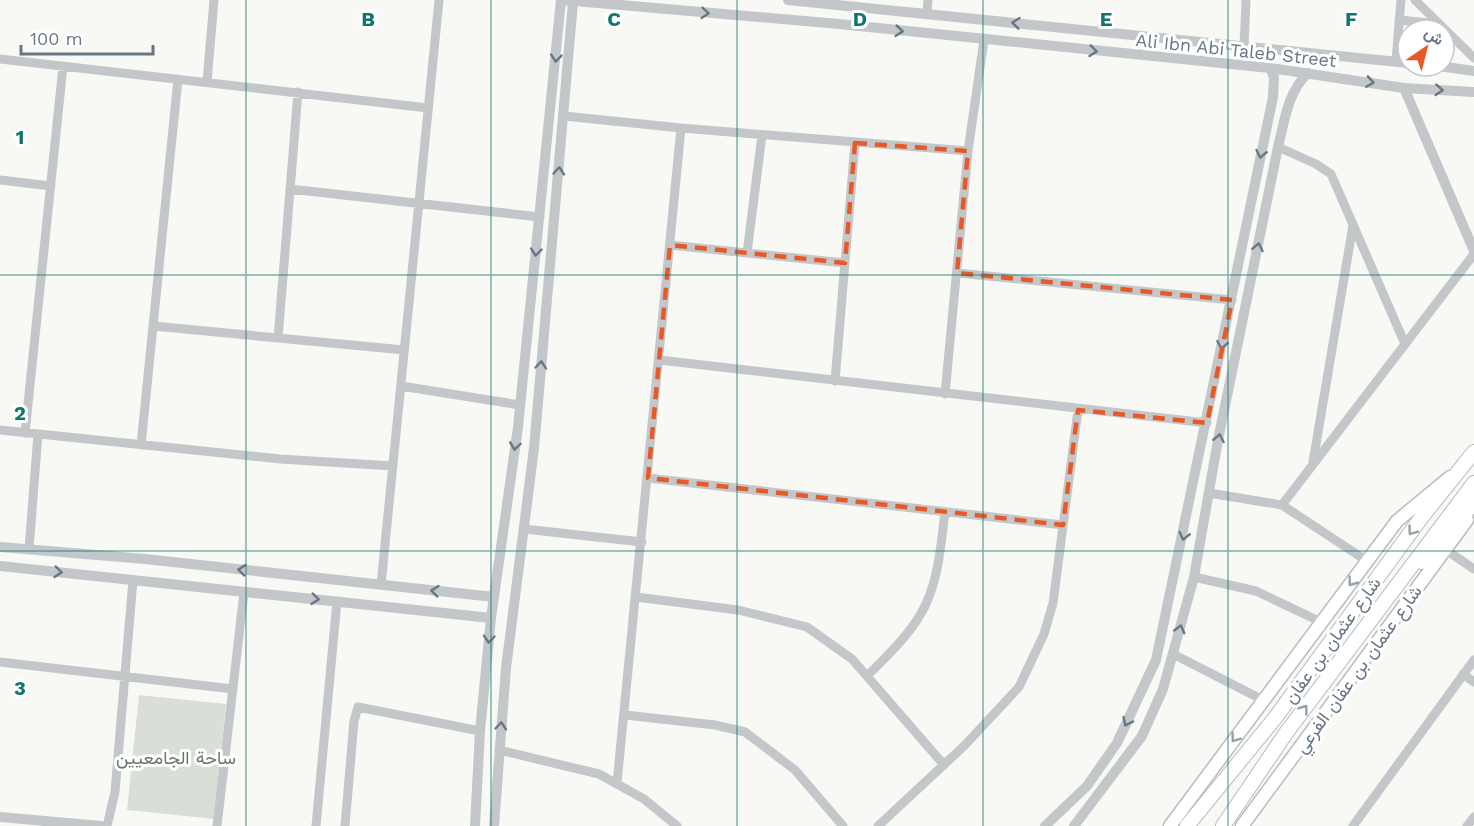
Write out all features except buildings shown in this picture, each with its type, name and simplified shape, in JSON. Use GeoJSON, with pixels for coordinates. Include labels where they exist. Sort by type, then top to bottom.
{"type":"FeatureCollection","features":[{"type":"Feature","properties":{"kind":"main road","name":"شارع عثمان بن عفان"},"geometry":{"type":"LineString","coordinates":[[1187,826],[1275,718],[1421,518],[1474,452]]}},
{"type":"Feature","properties":{"kind":"main road"},"geometry":{"type":"LineString","coordinates":[[1170,826],[1397,521],[1464,464]]}},
{"type":"Feature","properties":{"kind":"main road","name":"شارع عثمان بن عفان"},"geometry":{"type":"LineString","coordinates":[[1223,826],[1286,733],[1474,483]]}},
{"type":"Feature","properties":{"kind":"main road"},"geometry":{"type":"LineString","coordinates":[[1405,575],[1436,550],[1474,502]]}},
{"type":"Feature","properties":{"kind":"main road","name":"شارع عثمان بن عفان الفرعي"},"geometry":{"type":"LineString","coordinates":[[1242,826],[1474,511]]}},
{"type":"Feature","properties":{"kind":"main road"},"geometry":{"type":"LineString","coordinates":[[1199,826],[1202,817],[1252,753],[1275,718]]}},
{"type":"Feature","properties":{"kind":"main road"},"geometry":{"type":"LineString","coordinates":[[1217,826],[1254,773],[1286,733]]}},
{"type":"Feature","properties":{"kind":"street"},"geometry":{"type":"LineString","coordinates":[[207,82],[214,0]]}},
{"type":"Feature","properties":{"kind":"street"},"geometry":{"type":"LineString","coordinates":[[381,585],[439,0]]}},
{"type":"Feature","properties":{"kind":"street","name":"Ali Ibn Abi Taleb Street"},"geometry":{"type":"LineString","coordinates":[[788,0],[1396,61]]}},
{"type":"Feature","properties":{"kind":"street"},"geometry":{"type":"LineString","coordinates":[[927,14],[928,0]]}},
{"type":"Feature","properties":{"kind":"street"},"geometry":{"type":"LineString","coordinates":[[1244,46],[1246,0]]}},
{"type":"Feature","properties":{"kind":"street"},"geometry":{"type":"LineString","coordinates":[[1399,18],[1401,0]]}},
{"type":"Feature","properties":{"kind":"street"},"geometry":{"type":"LineString","coordinates":[[1414,0],[1433,18]]}},
{"type":"Feature","properties":{"kind":"street"},"geometry":{"type":"LineString","coordinates":[[494,826],[499,750],[534,448],[564,116],[566,1]]}},
{"type":"Feature","properties":{"kind":"street"},"geometry":{"type":"LineString","coordinates":[[475,826],[480,731],[490,618],[520,405],[566,1]]}},
{"type":"Feature","properties":{"kind":"street","name":"Ali Ibn Abi Taleb Street"},"geometry":{"type":"LineString","coordinates":[[566,1],[1270,68],[1404,88],[1470,92]]}},
{"type":"Feature","properties":{"kind":"street"},"geometry":{"type":"LineString","coordinates":[[945,394],[968,151],[984,40]]}},
{"type":"Feature","properties":{"kind":"street"},"geometry":{"type":"LineString","coordinates":[[1456,41],[1474,58]]}},
{"type":"Feature","properties":{"kind":"street"},"geometry":{"type":"LineString","coordinates":[[0,59],[428,108]]}},
{"type":"Feature","properties":{"kind":"street"},"geometry":{"type":"LineString","coordinates":[[1456,65],[1474,64]]}},
{"type":"Feature","properties":{"kind":"street"},"geometry":{"type":"LineString","coordinates":[[25,433],[63,66]]}},
{"type":"Feature","properties":{"kind":"street"},"geometry":{"type":"LineString","coordinates":[[1045,826],[1087,786],[1117,742],[1156,660],[1273,97],[1274,77],[1270,68]]}},
{"type":"Feature","properties":{"kind":"street"},"geometry":{"type":"LineString","coordinates":[[1456,68],[1474,71]]}},
{"type":"Feature","properties":{"kind":"street"},"geometry":{"type":"LineString","coordinates":[[1074,826],[1142,736],[1163,689],[1194,577],[1289,100],[1298,83],[1308,73]]}},
{"type":"Feature","properties":{"kind":"street"},"geometry":{"type":"LineString","coordinates":[[141,445],[178,79]]}},
{"type":"Feature","properties":{"kind":"street"},"geometry":{"type":"LineString","coordinates":[[1282,505],[1474,253],[1404,88]]}},
{"type":"Feature","properties":{"kind":"street"},"geometry":{"type":"LineString","coordinates":[[278,338],[298,92]]}},
{"type":"Feature","properties":{"kind":"street"},"geometry":{"type":"LineString","coordinates":[[1273,97],[1283,95],[1289,100]]}},
{"type":"Feature","properties":{"kind":"street"},"geometry":{"type":"LineString","coordinates":[[564,116],[681,128],[968,151]]}},
{"type":"Feature","properties":{"kind":"street"},"geometry":{"type":"LineString","coordinates":[[617,783],[681,128]]}},
{"type":"Feature","properties":{"kind":"street"},"geometry":{"type":"LineString","coordinates":[[747,253],[762,135]]}},
{"type":"Feature","properties":{"kind":"street"},"geometry":{"type":"LineString","coordinates":[[835,381],[855,143]]}},
{"type":"Feature","properties":{"kind":"street"},"geometry":{"type":"LineString","coordinates":[[1278,147],[1316,164],[1331,174],[1405,344]]}},
{"type":"Feature","properties":{"kind":"street"},"geometry":{"type":"LineString","coordinates":[[0,180],[51,186]]}},
{"type":"Feature","properties":{"kind":"street"},"geometry":{"type":"LineString","coordinates":[[290,189],[540,217]]}},
{"type":"Feature","properties":{"kind":"street"},"geometry":{"type":"LineString","coordinates":[[1313,465],[1353,225]]}},
{"type":"Feature","properties":{"kind":"street"},"geometry":{"type":"LineString","coordinates":[[670,246],[845,263]]}},
{"type":"Feature","properties":{"kind":"street"},"geometry":{"type":"LineString","coordinates":[[957,273],[1232,300]]}},
{"type":"Feature","properties":{"kind":"street"},"geometry":{"type":"LineString","coordinates":[[153,326],[404,350]]}},
{"type":"Feature","properties":{"kind":"street"},"geometry":{"type":"LineString","coordinates":[[659,360],[1078,410],[1207,423]]}},
{"type":"Feature","properties":{"kind":"street"},"geometry":{"type":"LineString","coordinates":[[401,386],[520,405]]}},
{"type":"Feature","properties":{"kind":"street"},"geometry":{"type":"LineString","coordinates":[[878,826],[944,765],[1019,687],[1044,634],[1053,603],[1078,410]]}},
{"type":"Feature","properties":{"kind":"street"},"geometry":{"type":"LineString","coordinates":[[0,430],[280,459],[393,466]]}},
{"type":"Feature","properties":{"kind":"street"},"geometry":{"type":"LineString","coordinates":[[29,549],[38,434]]}},
{"type":"Feature","properties":{"kind":"street"},"geometry":{"type":"LineString","coordinates":[[648,478],[1063,525]]}},
{"type":"Feature","properties":{"kind":"street"},"geometry":{"type":"LineString","coordinates":[[1209,493],[1282,505],[1367,561]]}},
{"type":"Feature","properties":{"kind":"street"},"geometry":{"type":"LineString","coordinates":[[867,676],[898,645],[926,605],[936,576],[945,512]]}},
{"type":"Feature","properties":{"kind":"street"},"geometry":{"type":"LineString","coordinates":[[524,529],[642,542]]}},
{"type":"Feature","properties":{"kind":"street"},"geometry":{"type":"LineString","coordinates":[[0,547],[494,597]]}},
{"type":"Feature","properties":{"kind":"street"},"geometry":{"type":"LineString","coordinates":[[1446,550],[1474,568]]}},
{"type":"Feature","properties":{"kind":"street"},"geometry":{"type":"LineString","coordinates":[[0,566],[490,618]]}},
{"type":"Feature","properties":{"kind":"street"},"geometry":{"type":"LineString","coordinates":[[1194,577],[1256,591],[1321,622]]}},
{"type":"Feature","properties":{"kind":"street"},"geometry":{"type":"LineString","coordinates":[[107,826],[115,792],[133,580]]}},
{"type":"Feature","properties":{"kind":"street"},"geometry":{"type":"LineString","coordinates":[[217,826],[244,592]]}},
{"type":"Feature","properties":{"kind":"street"},"geometry":{"type":"LineString","coordinates":[[636,597],[738,610],[807,627],[852,660],[944,765]]}},
{"type":"Feature","properties":{"kind":"street"},"geometry":{"type":"LineString","coordinates":[[316,826],[337,602]]}},
{"type":"Feature","properties":{"kind":"street"},"geometry":{"type":"LineString","coordinates":[[1173,654],[1263,700]]}},
{"type":"Feature","properties":{"kind":"street"},"geometry":{"type":"LineString","coordinates":[[1353,826],[1474,660]]}},
{"type":"Feature","properties":{"kind":"street"},"geometry":{"type":"LineString","coordinates":[[0,662],[124,678],[233,688]]}},
{"type":"Feature","properties":{"kind":"street"},"geometry":{"type":"LineString","coordinates":[[1463,674],[1474,682]]}},
{"type":"Feature","properties":{"kind":"street"},"geometry":{"type":"LineString","coordinates":[[345,826],[354,721],[358,707],[480,731]]}},
{"type":"Feature","properties":{"kind":"street"},"geometry":{"type":"LineString","coordinates":[[625,714],[715,725],[745,732],[795,770],[843,826]]}},
{"type":"Feature","properties":{"kind":"street"},"geometry":{"type":"LineString","coordinates":[[499,750],[599,774],[644,798],[677,826]]}},
{"type":"Feature","properties":{"kind":"street"},"geometry":{"type":"LineString","coordinates":[[1467,826],[1474,816]]}},
{"type":"Feature","properties":{"kind":"street"},"geometry":{"type":"LineString","coordinates":[[0,817],[101,826]]}},
{"type":"Feature","properties":{"kind":"highlighted area"},"geometry":{"type":"Polygon","coordinates":[[[855,143],[968,151],[957,273],[1232,300],[1207,423],[1078,410],[1063,525],[648,478],[670,245],[845,263],[855,143]]]}},
{"type":"Feature","properties":{"kind":"green space","name":"ساحة الجامعيين"},"geometry":{"type":"Polygon","coordinates":[[[139,695],[226,704],[214,819],[127,810],[139,695]]]}}]}
